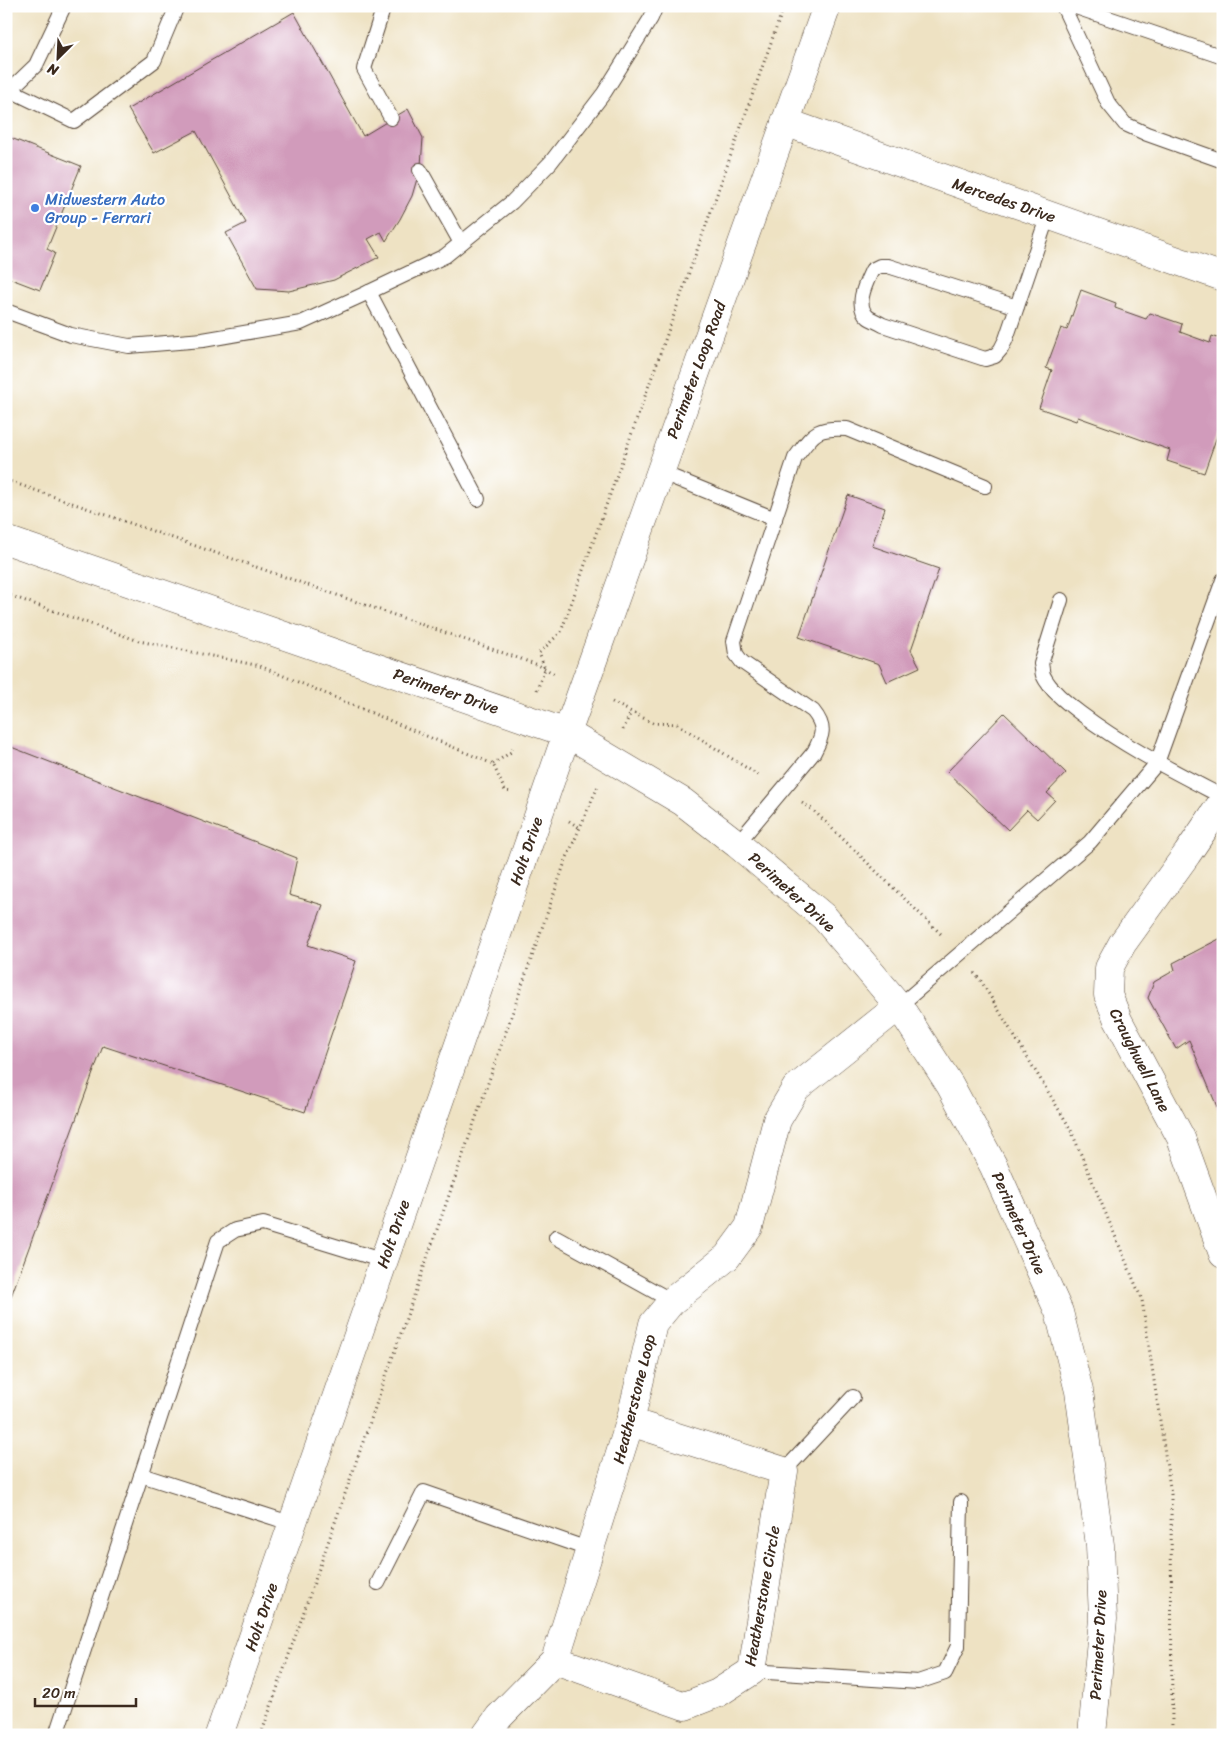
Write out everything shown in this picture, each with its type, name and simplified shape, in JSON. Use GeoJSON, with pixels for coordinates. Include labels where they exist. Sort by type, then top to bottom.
{"type":"FeatureCollection","features":[{"type":"Feature","properties":{"kind":"street","name":"Perimeter Loop Road"},"geometry":{"type":"LineString","coordinates":[[567,733],[827,6]]}},
{"type":"Feature","properties":{"kind":"street","name":"Mercedes Drive"},"geometry":{"type":"LineString","coordinates":[[785,122],[1223,277]]}},
{"type":"Feature","properties":{"kind":"street","name":"Perimeter Drive"},"geometry":{"type":"LineString","coordinates":[[6,540],[567,733],[683,802],[737,844],[824,917],[899,1006],[950,1085],[994,1166],[1059,1312],[1079,1391],[1100,1545],[1103,1620],[1092,1735]]}},
{"type":"Feature","properties":{"kind":"street","name":"Holt Drive"},"geometry":{"type":"LineString","coordinates":[[220,1735],[567,733]]}},
{"type":"Feature","properties":{"kind":"street","name":"Craughwell Lane"},"geometry":{"type":"LineString","coordinates":[[1223,801],[1122,944],[1109,968],[1108,995],[1118,1020],[1180,1138],[1223,1254]]}},
{"type":"Feature","properties":{"kind":"street","name":"Heatherstone Loop"},"geometry":{"type":"LineString","coordinates":[[486,1735],[499,1717],[555,1660],[630,1422],[653,1324],[672,1301],[727,1257],[749,1227],[777,1120],[796,1088],[899,1006]]}},
{"type":"Feature","properties":{"kind":"street"},"geometry":{"type":"LineString","coordinates":[[630,1422],[784,1470]]}},
{"type":"Feature","properties":{"kind":"street","name":"Heatherstone Circle"},"geometry":{"type":"LineString","coordinates":[[555,1660],[685,1706],[718,1692],[752,1670],[784,1470]]}},
{"type":"Feature","properties":{"kind":"lane"},"geometry":{"type":"LineString","coordinates":[[64,6],[36,65],[8,90],[74,121],[154,61],[177,6]]}},
{"type":"Feature","properties":{"kind":"lane"},"geometry":{"type":"LineString","coordinates":[[384,6],[364,69],[392,118]]}},
{"type":"Feature","properties":{"kind":"lane"},"geometry":{"type":"LineString","coordinates":[[6,311],[71,335],[128,346],[203,340],[302,323],[369,292],[445,256],[512,202],[551,162],[604,93],[651,18],[656,6]]}},
{"type":"Feature","properties":{"kind":"lane"},"geometry":{"type":"LineString","coordinates":[[1062,6],[1108,103],[1124,124],[1147,134],[1223,160]]}},
{"type":"Feature","properties":{"kind":"lane"},"geometry":{"type":"LineString","coordinates":[[1074,6],[1223,57]]}},
{"type":"Feature","properties":{"kind":"lane"},"geometry":{"type":"LineString","coordinates":[[420,170],[461,243]]}},
{"type":"Feature","properties":{"kind":"lane"},"geometry":{"type":"LineString","coordinates":[[1017,307],[888,266],[880,266],[872,270],[862,297],[863,309],[867,317],[883,325],[985,359],[995,356],[1001,349],[1017,307],[1048,215]]}},
{"type":"Feature","properties":{"kind":"lane"},"geometry":{"type":"LineString","coordinates":[[369,292],[478,499]]}},
{"type":"Feature","properties":{"kind":"lane"},"geometry":{"type":"LineString","coordinates":[[737,844],[814,752],[822,737],[819,718],[813,711],[742,662],[736,654],[734,641],[795,458],[810,440],[822,430],[848,429],[985,486]]}},
{"type":"Feature","properties":{"kind":"lane"},"geometry":{"type":"LineString","coordinates":[[660,472],[774,519]]}},
{"type":"Feature","properties":{"kind":"lane"},"geometry":{"type":"LineString","coordinates":[[899,1006],[1090,842],[1158,763],[1223,580]]}},
{"type":"Feature","properties":{"kind":"lane"},"geometry":{"type":"LineString","coordinates":[[1061,600],[1041,664],[1043,674],[1051,687],[1070,705],[1108,734],[1158,763],[1223,796]]}},
{"type":"Feature","properties":{"kind":"lane"},"geometry":{"type":"LineString","coordinates":[[56,1735],[218,1241],[235,1230],[263,1224],[384,1261]]}},
{"type":"Feature","properties":{"kind":"lane"},"geometry":{"type":"LineString","coordinates":[[556,1236],[672,1301]]}},
{"type":"Feature","properties":{"kind":"lane"},"geometry":{"type":"LineString","coordinates":[[784,1470],[852,1397]]}},
{"type":"Feature","properties":{"kind":"lane"},"geometry":{"type":"LineString","coordinates":[[142,1475],[293,1524]]}},
{"type":"Feature","properties":{"kind":"lane"},"geometry":{"type":"LineString","coordinates":[[378,1583],[424,1492],[590,1550]]}},
{"type":"Feature","properties":{"kind":"lane"},"geometry":{"type":"LineString","coordinates":[[752,1670],[918,1682],[945,1672],[958,1646],[961,1502]]}},
{"type":"Feature","properties":{"kind":"path"},"geometry":{"type":"LineString","coordinates":[[493,764],[511,752],[545,669],[539,653],[561,632],[784,6]]}},
{"type":"Feature","properties":{"kind":"path"},"geometry":{"type":"LineString","coordinates":[[6,480],[538,665],[653,723],[677,724],[812,809],[937,929],[981,981],[1070,1128],[1142,1300],[1171,1494],[1172,1735]]}},
{"type":"Feature","properties":{"kind":"path"},"geometry":{"type":"LineString","coordinates":[[6,594],[139,641],[260,666],[493,764],[505,791],[523,793],[580,828]]}},
{"type":"Feature","properties":{"kind":"path"},"geometry":{"type":"LineString","coordinates":[[261,1735],[565,862],[631,712]]}},
{"type":"Feature","properties":{"kind":"building"},"geometry":{"type":"Polygon","coordinates":[[[294,12],[363,136],[408,109],[423,138],[421,165],[412,196],[386,241],[381,232],[368,239],[379,257],[334,280],[289,291],[257,289],[226,233],[246,223],[196,131],[154,153],[128,109],[294,12]]]}},
{"type":"Feature","properties":{"kind":"building","name":"Midwestern Auto Group - Ferrari"},"geometry":{"type":"Polygon","coordinates":[[[6,136],[81,166],[47,249],[55,253],[40,290],[6,277],[6,136]]]}},
{"type":"Feature","properties":{"kind":"building"},"geometry":{"type":"Polygon","coordinates":[[[1081,290],[1116,303],[1115,308],[1146,319],[1150,313],[1182,324],[1180,332],[1210,343],[1212,336],[1223,340],[1223,434],[1218,433],[1204,473],[1167,461],[1170,450],[1078,417],[1076,421],[1039,408],[1052,370],[1046,368],[1061,328],[1067,330],[1081,290]]]}},
{"type":"Feature","properties":{"kind":"building"},"geometry":{"type":"Polygon","coordinates":[[[848,495],[885,508],[872,546],[939,569],[911,650],[920,667],[887,682],[879,664],[799,637],[848,495]]]}},
{"type":"Feature","properties":{"kind":"building"},"geometry":{"type":"Polygon","coordinates":[[[1004,713],[1066,773],[1047,793],[1055,800],[1037,819],[1027,810],[1008,830],[947,772],[1004,713]]]}},
{"type":"Feature","properties":{"kind":"building"},"geometry":{"type":"Polygon","coordinates":[[[6,745],[297,858],[289,895],[323,905],[308,945],[356,961],[305,1112],[103,1046],[6,1310],[6,745]]]}},
{"type":"Feature","properties":{"kind":"building"},"geometry":{"type":"Polygon","coordinates":[[[1223,937],[1223,1121],[1189,1040],[1176,1049],[1148,998],[1154,982],[1175,970],[1173,963],[1223,937]]]}},
{"type":"Feature","properties":{"kind":"place","name":"Midwestern Auto Group - Ferrari"},"geometry":{"type":"Point","coordinates":[35,208]}}]}
